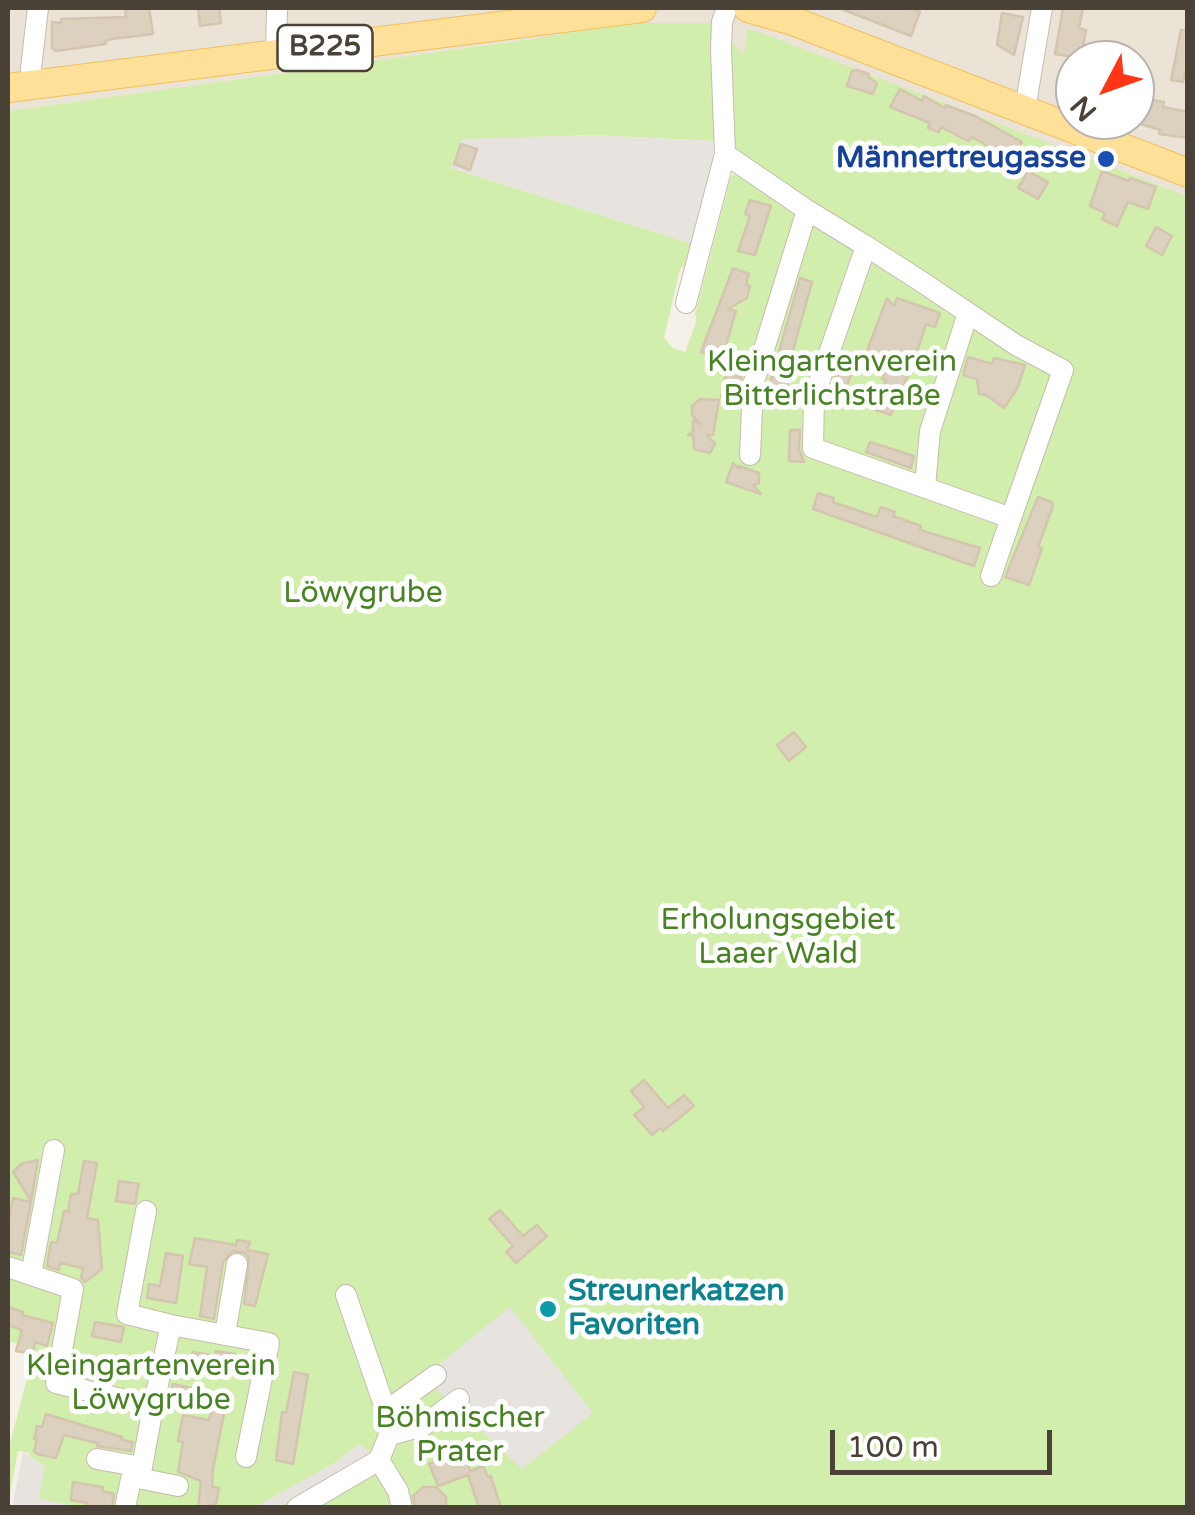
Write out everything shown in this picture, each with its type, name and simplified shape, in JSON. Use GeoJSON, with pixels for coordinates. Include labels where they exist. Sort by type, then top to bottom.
{"type":"FeatureCollection","features":[{"type":"Feature","properties":{"kind":"main road","name":"B225"},"geometry":{"type":"LineString","coordinates":[[20,86],[276,55],[500,15],[642,8]]}},
{"type":"Feature","properties":{"kind":"main road"},"geometry":{"type":"LineString","coordinates":[[748,8],[793,21],[1188,174]]}},
{"type":"Feature","properties":{"kind":"street"},"geometry":{"type":"LineString","coordinates":[[20,86],[31,68],[38,8]]}},
{"type":"Feature","properties":{"kind":"street"},"geometry":{"type":"LineString","coordinates":[[276,55],[277,8]]}},
{"type":"Feature","properties":{"kind":"street"},"geometry":{"type":"LineString","coordinates":[[686,302],[725,154],[721,49],[726,8]]}},
{"type":"Feature","properties":{"kind":"street"},"geometry":{"type":"LineString","coordinates":[[1024,109],[1042,8]]}},
{"type":"Feature","properties":{"kind":"street"},"geometry":{"type":"LineString","coordinates":[[725,154],[1062,370],[992,576]]}},
{"type":"Feature","properties":{"kind":"street"},"geometry":{"type":"LineString","coordinates":[[750,455],[752,385],[807,210]]}},
{"type":"Feature","properties":{"kind":"street"},"geometry":{"type":"LineString","coordinates":[[866,246],[814,397],[812,458],[925,487],[1012,518]]}},
{"type":"Feature","properties":{"kind":"street"},"geometry":{"type":"LineString","coordinates":[[925,487],[930,432],[968,313]]}},
{"type":"Feature","properties":{"kind":"street"},"geometry":{"type":"LineString","coordinates":[[32,1275],[54,1150]]}},
{"type":"Feature","properties":{"kind":"street"},"geometry":{"type":"LineString","coordinates":[[146,1211],[127,1314],[269,1343],[246,1457]]}},
{"type":"Feature","properties":{"kind":"street"},"geometry":{"type":"LineString","coordinates":[[225,1334],[237,1264]]}},
{"type":"Feature","properties":{"kind":"street"},"geometry":{"type":"LineString","coordinates":[[9,1271],[73,1289],[56,1383],[153,1407]]}},
{"type":"Feature","properties":{"kind":"street"},"geometry":{"type":"LineString","coordinates":[[297,1508],[379,1460],[389,1435],[386,1411],[346,1295]]}},
{"type":"Feature","properties":{"kind":"street"},"geometry":{"type":"LineString","coordinates":[[124,1508],[137,1472],[171,1325]]}},
{"type":"Feature","properties":{"kind":"street"},"geometry":{"type":"LineString","coordinates":[[386,1411],[436,1375]]}},
{"type":"Feature","properties":{"kind":"street"},"geometry":{"type":"LineString","coordinates":[[389,1435],[424,1426],[459,1399]]}},
{"type":"Feature","properties":{"kind":"street"},"geometry":{"type":"LineString","coordinates":[[96,1460],[178,1486]]}},
{"type":"Feature","properties":{"kind":"street"},"geometry":{"type":"LineString","coordinates":[[379,1460],[394,1484],[402,1508]]}},
{"type":"Feature","properties":{"kind":"shaded area"},"geometry":{"type":"Polygon","coordinates":[[[8,8],[1187,8],[1187,196],[747,29],[745,57],[539,38],[8,111],[8,8]]]}},
{"type":"Feature","properties":{"kind":"shaded area"},"geometry":{"type":"Polygon","coordinates":[[[592,135],[713,141],[713,161],[693,244],[451,168],[462,139],[592,135]]]}},
{"type":"Feature","properties":{"kind":"shaded area"},"geometry":{"type":"Polygon","coordinates":[[[510,1307],[593,1413],[522,1469],[423,1377],[510,1307]]]}},
{"type":"Feature","properties":{"kind":"shaded area"},"geometry":{"type":"Polygon","coordinates":[[[359,1444],[370,1453],[309,1494],[279,1507],[253,1508],[334,1463],[359,1444]]]}},
{"type":"Feature","properties":{"kind":"shaded area"},"geometry":{"type":"Polygon","coordinates":[[[23,1452],[45,1466],[39,1499],[81,1507],[12,1507],[23,1452]]]}},
{"type":"Feature","properties":{"kind":"green space","name":"Erholungsgebiet Laaer Wald"},"geometry":{"type":"Polygon","coordinates":[[[622,23],[715,23],[744,56],[747,29],[1187,196],[1187,1507],[81,1507],[39,1500],[29,1453],[18,1451],[8,1505],[8,1451],[29,1371],[24,1370],[27,1344],[8,1342],[8,111],[539,38],[622,23]],[[592,135],[462,140],[451,168],[693,244],[689,262],[680,269],[664,338],[673,348],[685,352],[697,320],[695,314],[731,176],[751,180],[743,157],[713,141],[592,135]]]}},
{"type":"Feature","properties":{"kind":"building"},"geometry":{"type":"Polygon","coordinates":[[[125,8],[149,8],[153,34],[56,51],[52,48],[52,22],[126,17],[125,8]]]}},
{"type":"Feature","properties":{"kind":"building"},"geometry":{"type":"Polygon","coordinates":[[[198,8],[219,8],[221,23],[200,26],[198,8]]]}},
{"type":"Feature","properties":{"kind":"building"},"geometry":{"type":"Polygon","coordinates":[[[839,8],[909,8],[920,12],[911,36],[839,8]]]}},
{"type":"Feature","properties":{"kind":"building"},"geometry":{"type":"Polygon","coordinates":[[[1063,8],[1083,8],[1079,28],[1086,30],[1084,40],[1057,40],[1063,8]]]}},
{"type":"Feature","properties":{"kind":"building"},"geometry":{"type":"Polygon","coordinates":[[[1002,13],[1023,17],[1014,55],[997,45],[1002,13]]]}},
{"type":"Feature","properties":{"kind":"building"},"geometry":{"type":"Polygon","coordinates":[[[1181,30],[1188,30],[1188,74],[1185,73],[1183,82],[1171,80],[1181,30]]]}},
{"type":"Feature","properties":{"kind":"building"},"geometry":{"type":"Polygon","coordinates":[[[852,71],[869,74],[877,83],[873,94],[847,86],[852,71]]]}},
{"type":"Feature","properties":{"kind":"building"},"geometry":{"type":"Polygon","coordinates":[[[900,89],[922,101],[924,96],[945,108],[946,105],[975,116],[1022,142],[1011,159],[972,137],[968,141],[941,127],[939,132],[928,128],[930,123],[890,107],[900,89]]]}},
{"type":"Feature","properties":{"kind":"building"},"geometry":{"type":"Polygon","coordinates":[[[1155,100],[1164,102],[1163,107],[1188,112],[1188,138],[1159,134],[1160,130],[1155,128],[1155,100]]]}},
{"type":"Feature","properties":{"kind":"building"},"geometry":{"type":"Polygon","coordinates":[[[461,144],[477,149],[470,170],[454,164],[461,144]]]}},
{"type":"Feature","properties":{"kind":"building"},"geometry":{"type":"Polygon","coordinates":[[[1028,171],[1048,182],[1038,199],[1018,188],[1028,171]]]}},
{"type":"Feature","properties":{"kind":"building"},"geometry":{"type":"Polygon","coordinates":[[[1102,171],[1156,187],[1148,209],[1128,202],[1117,226],[1102,219],[1105,213],[1090,206],[1102,171]]]}},
{"type":"Feature","properties":{"kind":"building"},"geometry":{"type":"Polygon","coordinates":[[[750,200],[771,206],[755,255],[738,251],[750,216],[745,214],[750,200]]]}},
{"type":"Feature","properties":{"kind":"building"},"geometry":{"type":"Polygon","coordinates":[[[1156,227],[1172,236],[1162,255],[1146,246],[1156,227]]]}},
{"type":"Feature","properties":{"kind":"building"},"geometry":{"type":"Polygon","coordinates":[[[733,268],[749,274],[746,285],[750,286],[747,298],[728,309],[736,311],[722,359],[701,352],[733,268]]]}},
{"type":"Feature","properties":{"kind":"building"},"geometry":{"type":"Polygon","coordinates":[[[800,278],[812,282],[791,358],[784,356],[789,395],[766,397],[800,278]]]}},
{"type":"Feature","properties":{"kind":"building"},"geometry":{"type":"Polygon","coordinates":[[[887,298],[894,306],[897,298],[940,313],[935,327],[926,324],[917,352],[912,350],[904,374],[908,375],[891,415],[876,410],[885,372],[862,364],[887,298]]]}},
{"type":"Feature","properties":{"kind":"building"},"geometry":{"type":"Polygon","coordinates":[[[968,357],[992,364],[994,358],[1025,365],[1017,389],[1004,408],[979,394],[977,379],[963,375],[968,357]]]}},
{"type":"Feature","properties":{"kind":"building"},"geometry":{"type":"Polygon","coordinates":[[[838,370],[851,374],[842,400],[829,396],[838,370]]]}},
{"type":"Feature","properties":{"kind":"building"},"geometry":{"type":"Polygon","coordinates":[[[726,374],[741,377],[739,399],[721,397],[726,374]]]}},
{"type":"Feature","properties":{"kind":"building"},"geometry":{"type":"Polygon","coordinates":[[[700,399],[719,400],[713,435],[707,435],[715,444],[710,453],[694,449],[693,435],[688,435],[693,431],[693,420],[700,424],[692,415],[692,406],[700,399]]]}},
{"type":"Feature","properties":{"kind":"building"},"geometry":{"type":"Polygon","coordinates":[[[790,430],[800,430],[799,449],[804,462],[789,461],[790,430]]]}},
{"type":"Feature","properties":{"kind":"building"},"geometry":{"type":"Polygon","coordinates":[[[870,442],[914,456],[911,468],[866,452],[870,442]]]}},
{"type":"Feature","properties":{"kind":"building"},"geometry":{"type":"Polygon","coordinates":[[[733,463],[739,469],[759,473],[759,483],[753,485],[761,494],[726,482],[733,463]]]}},
{"type":"Feature","properties":{"kind":"building"},"geometry":{"type":"Polygon","coordinates":[[[818,493],[877,517],[881,507],[921,526],[920,530],[980,548],[974,566],[813,509],[818,493]]]}},
{"type":"Feature","properties":{"kind":"building"},"geometry":{"type":"Polygon","coordinates":[[[1038,497],[1053,506],[1029,585],[1005,577],[1038,497]]]}},
{"type":"Feature","properties":{"kind":"building"},"geometry":{"type":"Polygon","coordinates":[[[794,732],[806,747],[789,761],[777,745],[794,732]]]}},
{"type":"Feature","properties":{"kind":"building"},"geometry":{"type":"Polygon","coordinates":[[[644,1080],[668,1108],[684,1095],[694,1106],[652,1135],[634,1115],[644,1107],[631,1091],[644,1080]]]}},
{"type":"Feature","properties":{"kind":"building"},"geometry":{"type":"Polygon","coordinates":[[[38,1160],[31,1201],[13,1172],[21,1164],[38,1160]]]}},
{"type":"Feature","properties":{"kind":"building"},"geometry":{"type":"Polygon","coordinates":[[[84,1161],[97,1163],[87,1218],[98,1220],[102,1269],[85,1282],[81,1278],[83,1268],[60,1263],[59,1270],[47,1266],[51,1242],[57,1243],[71,1194],[78,1194],[84,1161]]]}},
{"type":"Feature","properties":{"kind":"building"},"geometry":{"type":"Polygon","coordinates":[[[119,1181],[139,1184],[135,1204],[116,1201],[119,1181]]]}},
{"type":"Feature","properties":{"kind":"building"},"geometry":{"type":"Polygon","coordinates":[[[13,1198],[31,1202],[21,1255],[8,1252],[13,1198]]]}},
{"type":"Feature","properties":{"kind":"building"},"geometry":{"type":"Polygon","coordinates":[[[500,1210],[523,1236],[537,1225],[547,1236],[516,1263],[506,1252],[513,1246],[489,1219],[500,1210]]]}},
{"type":"Feature","properties":{"kind":"building"},"geometry":{"type":"Polygon","coordinates":[[[195,1238],[236,1245],[237,1240],[250,1242],[247,1250],[268,1254],[255,1306],[244,1304],[249,1258],[233,1251],[223,1262],[214,1319],[200,1316],[207,1267],[189,1264],[195,1238]]]}},
{"type":"Feature","properties":{"kind":"building"},"geometry":{"type":"Polygon","coordinates":[[[166,1253],[183,1256],[176,1303],[147,1298],[149,1284],[160,1286],[166,1253]]]}},
{"type":"Feature","properties":{"kind":"building"},"geometry":{"type":"Polygon","coordinates":[[[8,1307],[53,1323],[47,1346],[35,1342],[33,1354],[16,1351],[22,1330],[8,1325],[8,1307]]]}},
{"type":"Feature","properties":{"kind":"building"},"geometry":{"type":"Polygon","coordinates":[[[95,1322],[124,1327],[121,1342],[92,1336],[95,1322]]]}},
{"type":"Feature","properties":{"kind":"building"},"geometry":{"type":"Polygon","coordinates":[[[216,1351],[235,1354],[231,1373],[186,1370],[193,1352],[215,1356],[216,1351]]]}},
{"type":"Feature","properties":{"kind":"building"},"geometry":{"type":"Polygon","coordinates":[[[113,1356],[139,1361],[135,1379],[109,1375],[113,1356]]]}},
{"type":"Feature","properties":{"kind":"building"},"geometry":{"type":"Polygon","coordinates":[[[294,1372],[308,1375],[293,1464],[276,1460],[282,1412],[286,1413],[294,1372]]]}},
{"type":"Feature","properties":{"kind":"building"},"geometry":{"type":"Polygon","coordinates":[[[173,1384],[192,1388],[188,1408],[169,1404],[173,1384]]]}},
{"type":"Feature","properties":{"kind":"building"},"geometry":{"type":"Polygon","coordinates":[[[215,1397],[227,1399],[213,1469],[212,1487],[219,1488],[216,1504],[198,1508],[201,1481],[178,1472],[183,1442],[178,1441],[183,1415],[209,1420],[215,1397]]]}},
{"type":"Feature","properties":{"kind":"building"},"geometry":{"type":"Polygon","coordinates":[[[46,1414],[122,1437],[133,1442],[131,1451],[97,1446],[98,1443],[64,1435],[56,1458],[37,1454],[34,1439],[46,1414]]]}},
{"type":"Feature","properties":{"kind":"building"},"geometry":{"type":"Polygon","coordinates":[[[458,1452],[461,1459],[465,1457],[470,1471],[483,1466],[491,1476],[501,1508],[479,1508],[468,1475],[438,1486],[429,1464],[458,1452]]]}},
{"type":"Feature","properties":{"kind":"building"},"geometry":{"type":"Polygon","coordinates":[[[73,1482],[103,1487],[102,1491],[114,1494],[112,1508],[86,1508],[87,1503],[71,1500],[73,1482]]]}},
{"type":"Feature","properties":{"kind":"building"},"geometry":{"type":"Polygon","coordinates":[[[423,1487],[436,1487],[446,1497],[446,1508],[415,1508],[413,1496],[423,1487]]]}},
{"type":"Feature","properties":{"kind":"place","name":"Männertreugasse"},"geometry":{"type":"Point","coordinates":[1106,159]}},
{"type":"Feature","properties":{"kind":"place","name":"Streunerkatzen Favoriten"},"geometry":{"type":"Point","coordinates":[548,1309]}},
{"type":"Feature","properties":{"kind":"park label","name":"Kleingartenverein Bitterlichstraße"},"geometry":{"type":"Point","coordinates":[832,380]}},
{"type":"Feature","properties":{"kind":"park label","name":"Löwygrube"},"geometry":{"type":"Point","coordinates":[363,594]}},
{"type":"Feature","properties":{"kind":"park label","name":"Kleingartenverein Löwygrube"},"geometry":{"type":"Point","coordinates":[151,1384]}},
{"type":"Feature","properties":{"kind":"park label","name":"Böhmischer Prater"},"geometry":{"type":"Point","coordinates":[460,1436]}}]}
